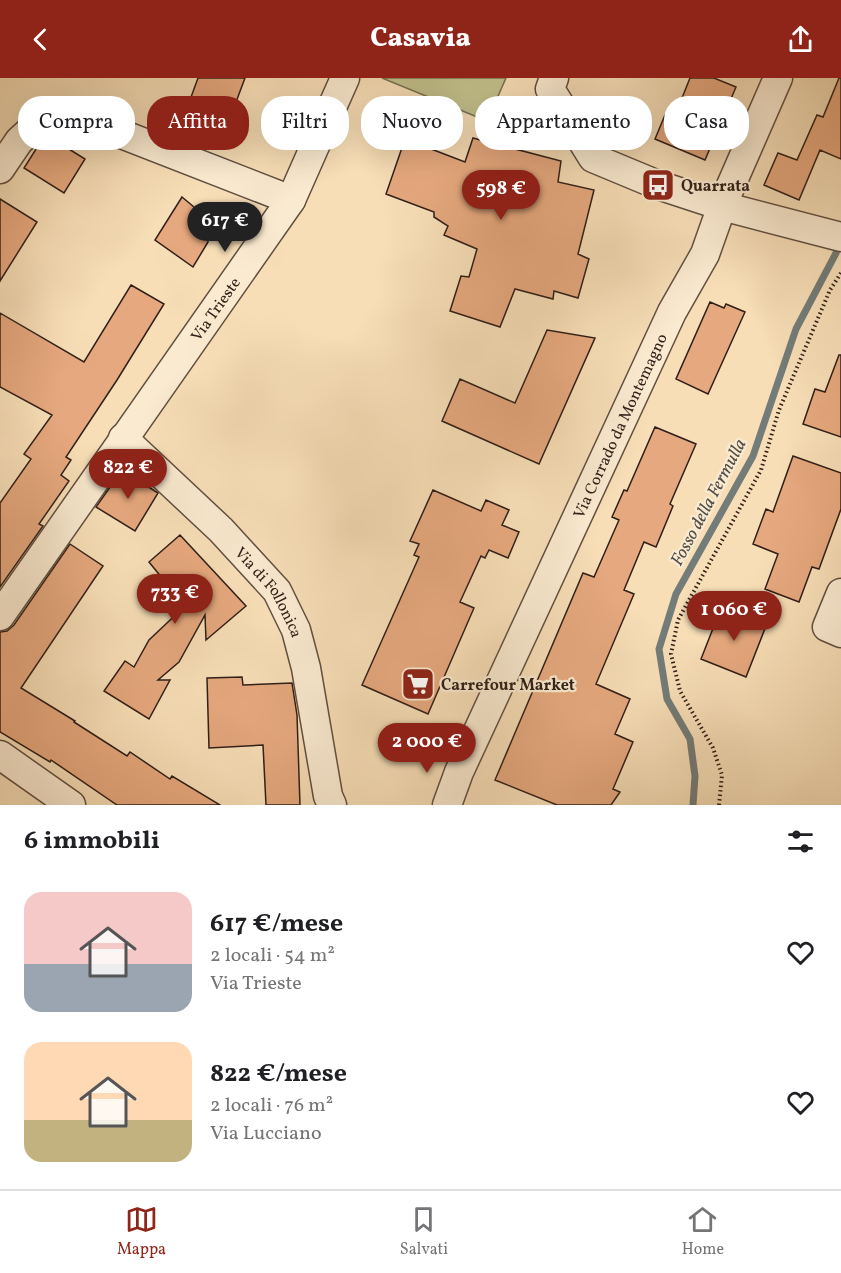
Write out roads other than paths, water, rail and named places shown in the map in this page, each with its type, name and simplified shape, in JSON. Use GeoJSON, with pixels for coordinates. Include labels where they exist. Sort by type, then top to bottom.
{"type":"FeatureCollection","features":[{"type":"Feature","properties":{"kind":"street","name":"Via Trieste"},"geometry":{"type":"LineString","coordinates":[[0,615],[291,200],[345,78]]}},
{"type":"Feature","properties":{"kind":"street"},"geometry":{"type":"LineString","coordinates":[[555,78],[550,89],[593,158],[648,182],[722,206],[841,237]]}},
{"type":"Feature","properties":{"kind":"street","name":"Via Corrado da Montemagno"},"geometry":{"type":"LineString","coordinates":[[447,805],[459,772],[672,312],[705,254],[722,206],[778,78]]}},
{"type":"Feature","properties":{"kind":"street"},"geometry":{"type":"LineString","coordinates":[[0,169],[19,141],[44,118],[70,114],[291,200]]}},
{"type":"Feature","properties":{"kind":"street","name":"Via di Follonica"},"geometry":{"type":"LineString","coordinates":[[123,438],[221,530],[277,591],[296,630],[306,668],[330,802]]}},
{"type":"Feature","properties":{"kind":"street"},"geometry":{"type":"LineString","coordinates":[[834,630],[841,592]]}},
{"type":"Feature","properties":{"kind":"street"},"geometry":{"type":"LineString","coordinates":[[0,755],[71,805]]}},
{"type":"Feature","properties":{"kind":"street","name":"Via Corrado da Montemagno"},"geometry":{"type":"LineString","coordinates":[[432,805],[459,772]]}},
{"type":"Feature","properties":{"kind":"waterway","name":"Fosso della Fermulla"},"geometry":{"type":"LineString","coordinates":[[693,805],[695,776],[690,739],[667,699],[659,649],[676,594],[753,456],[796,329],[836,253]]}},
{"type":"Feature","properties":{"kind":"place","name":"Quarrata"},"geometry":{"type":"Point","coordinates":[658,185]}},
{"type":"Feature","properties":{"kind":"place","name":"Carrefour Market"},"geometry":{"type":"Point","coordinates":[418,684]}}]}
